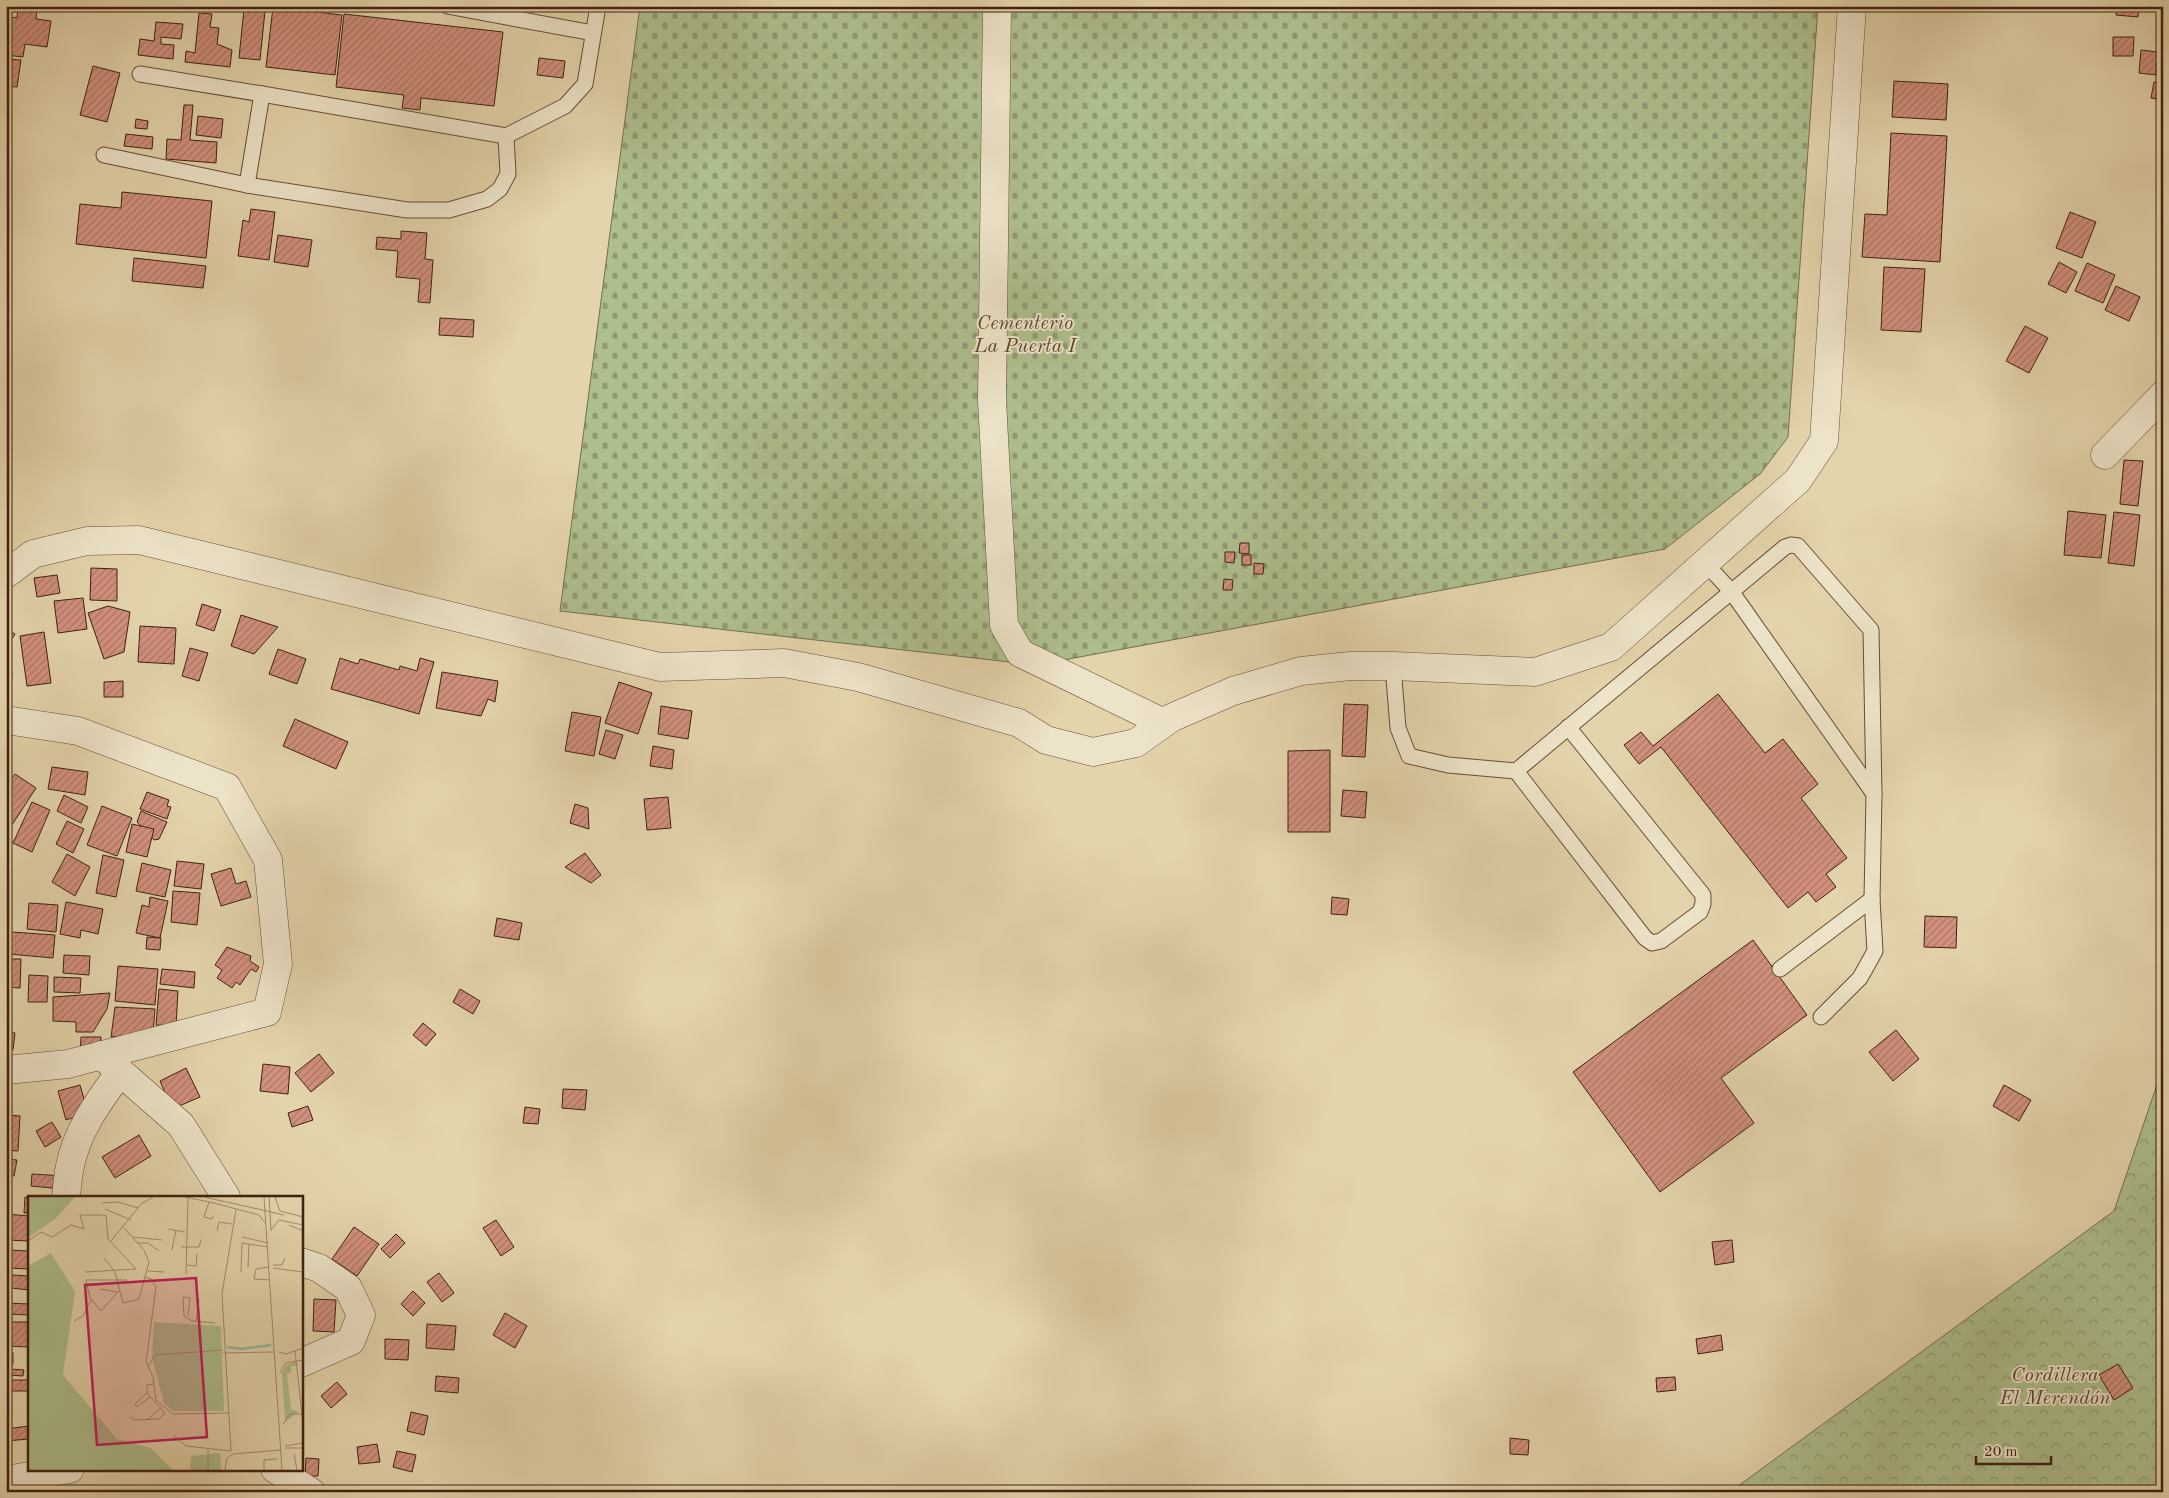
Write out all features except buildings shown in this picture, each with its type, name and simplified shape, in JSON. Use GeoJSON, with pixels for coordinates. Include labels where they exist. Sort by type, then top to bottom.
{"type":"FeatureCollection","features":[{"type":"Feature","properties":{"kind":"street"},"geometry":{"type":"LineString","coordinates":[[997,6],[992,400],[1004,624],[1020,653],[1164,723]]}},
{"type":"Feature","properties":{"kind":"street"},"geometry":{"type":"LineString","coordinates":[[6,574],[33,554],[87,541],[139,540],[660,668],[784,663],[858,677],[1019,724],[1046,740],[1093,752],[1136,743],[1171,718],[1233,692],[1301,670],[1350,666],[1393,666],[1535,672],[1611,647],[1798,480],[1824,441],[1852,6]]}},
{"type":"Feature","properties":{"kind":"street"},"geometry":{"type":"LineString","coordinates":[[2105,455],[2163,395]]}},
{"type":"Feature","properties":{"kind":"street"},"geometry":{"type":"LineString","coordinates":[[6,720],[78,731],[227,787],[268,860],[278,964],[267,1012],[110,1063],[68,1064],[6,1070]]}},
{"type":"Feature","properties":{"kind":"street"},"geometry":{"type":"LineString","coordinates":[[66,1196],[70,1166],[76,1143],[110,1063]]}},
{"type":"Feature","properties":{"kind":"street"},"geometry":{"type":"LineString","coordinates":[[110,1063],[181,1125],[225,1196]]}},
{"type":"Feature","properties":{"kind":"street"},"geometry":{"type":"LineString","coordinates":[[302,1262],[319,1268],[348,1288],[361,1315],[351,1342],[302,1363]]}},
{"type":"Feature","properties":{"kind":"street"},"geometry":{"type":"LineString","coordinates":[[6,1480],[64,1470]]}},
{"type":"Feature","properties":{"kind":"street"},"geometry":{"type":"LineString","coordinates":[[277,1470],[311,1492]]}},
{"type":"Feature","properties":{"kind":"lane"},"geometry":{"type":"LineString","coordinates":[[447,6],[593,33]]}},
{"type":"Feature","properties":{"kind":"lane"},"geometry":{"type":"LineString","coordinates":[[140,74],[506,136],[565,106],[585,84],[598,6]]}},
{"type":"Feature","properties":{"kind":"lane"},"geometry":{"type":"LineString","coordinates":[[247,185],[262,94]]}},
{"type":"Feature","properties":{"kind":"lane"},"geometry":{"type":"LineString","coordinates":[[104,155],[247,185],[407,210],[449,210],[487,199],[500,190],[508,174],[506,136]]}},
{"type":"Feature","properties":{"kind":"lane"},"geometry":{"type":"LineString","coordinates":[[1393,666],[1398,728],[1409,756],[1448,765],[1516,771],[1786,547],[1790,545],[1798,546],[1871,630],[1874,794],[1872,899],[1875,951],[1860,978],[1821,1017]]}},
{"type":"Feature","properties":{"kind":"lane"},"geometry":{"type":"LineString","coordinates":[[1705,563],[1731,591],[1874,794]]}},
{"type":"Feature","properties":{"kind":"lane"},"geometry":{"type":"LineString","coordinates":[[1516,771],[1645,938],[1652,943],[1661,941],[1700,912],[1703,904],[1703,895],[1568,727]]}},
{"type":"Feature","properties":{"kind":"lane"},"geometry":{"type":"LineString","coordinates":[[1780,969],[1872,899]]}},
{"type":"Feature","properties":{"kind":"green space","name":"Cementerio La Puerta I"},"geometry":{"type":"Polygon","coordinates":[[[640,6],[1818,6],[1788,437],[1760,474],[1665,549],[1036,665],[560,611],[640,6]]]}},
{"type":"Feature","properties":{"kind":"green space","name":"Cordillera El Merendón"},"geometry":{"type":"Polygon","coordinates":[[[2163,1067],[2163,1492],[1730,1492],[2114,1211],[2163,1067]]]}}]}
